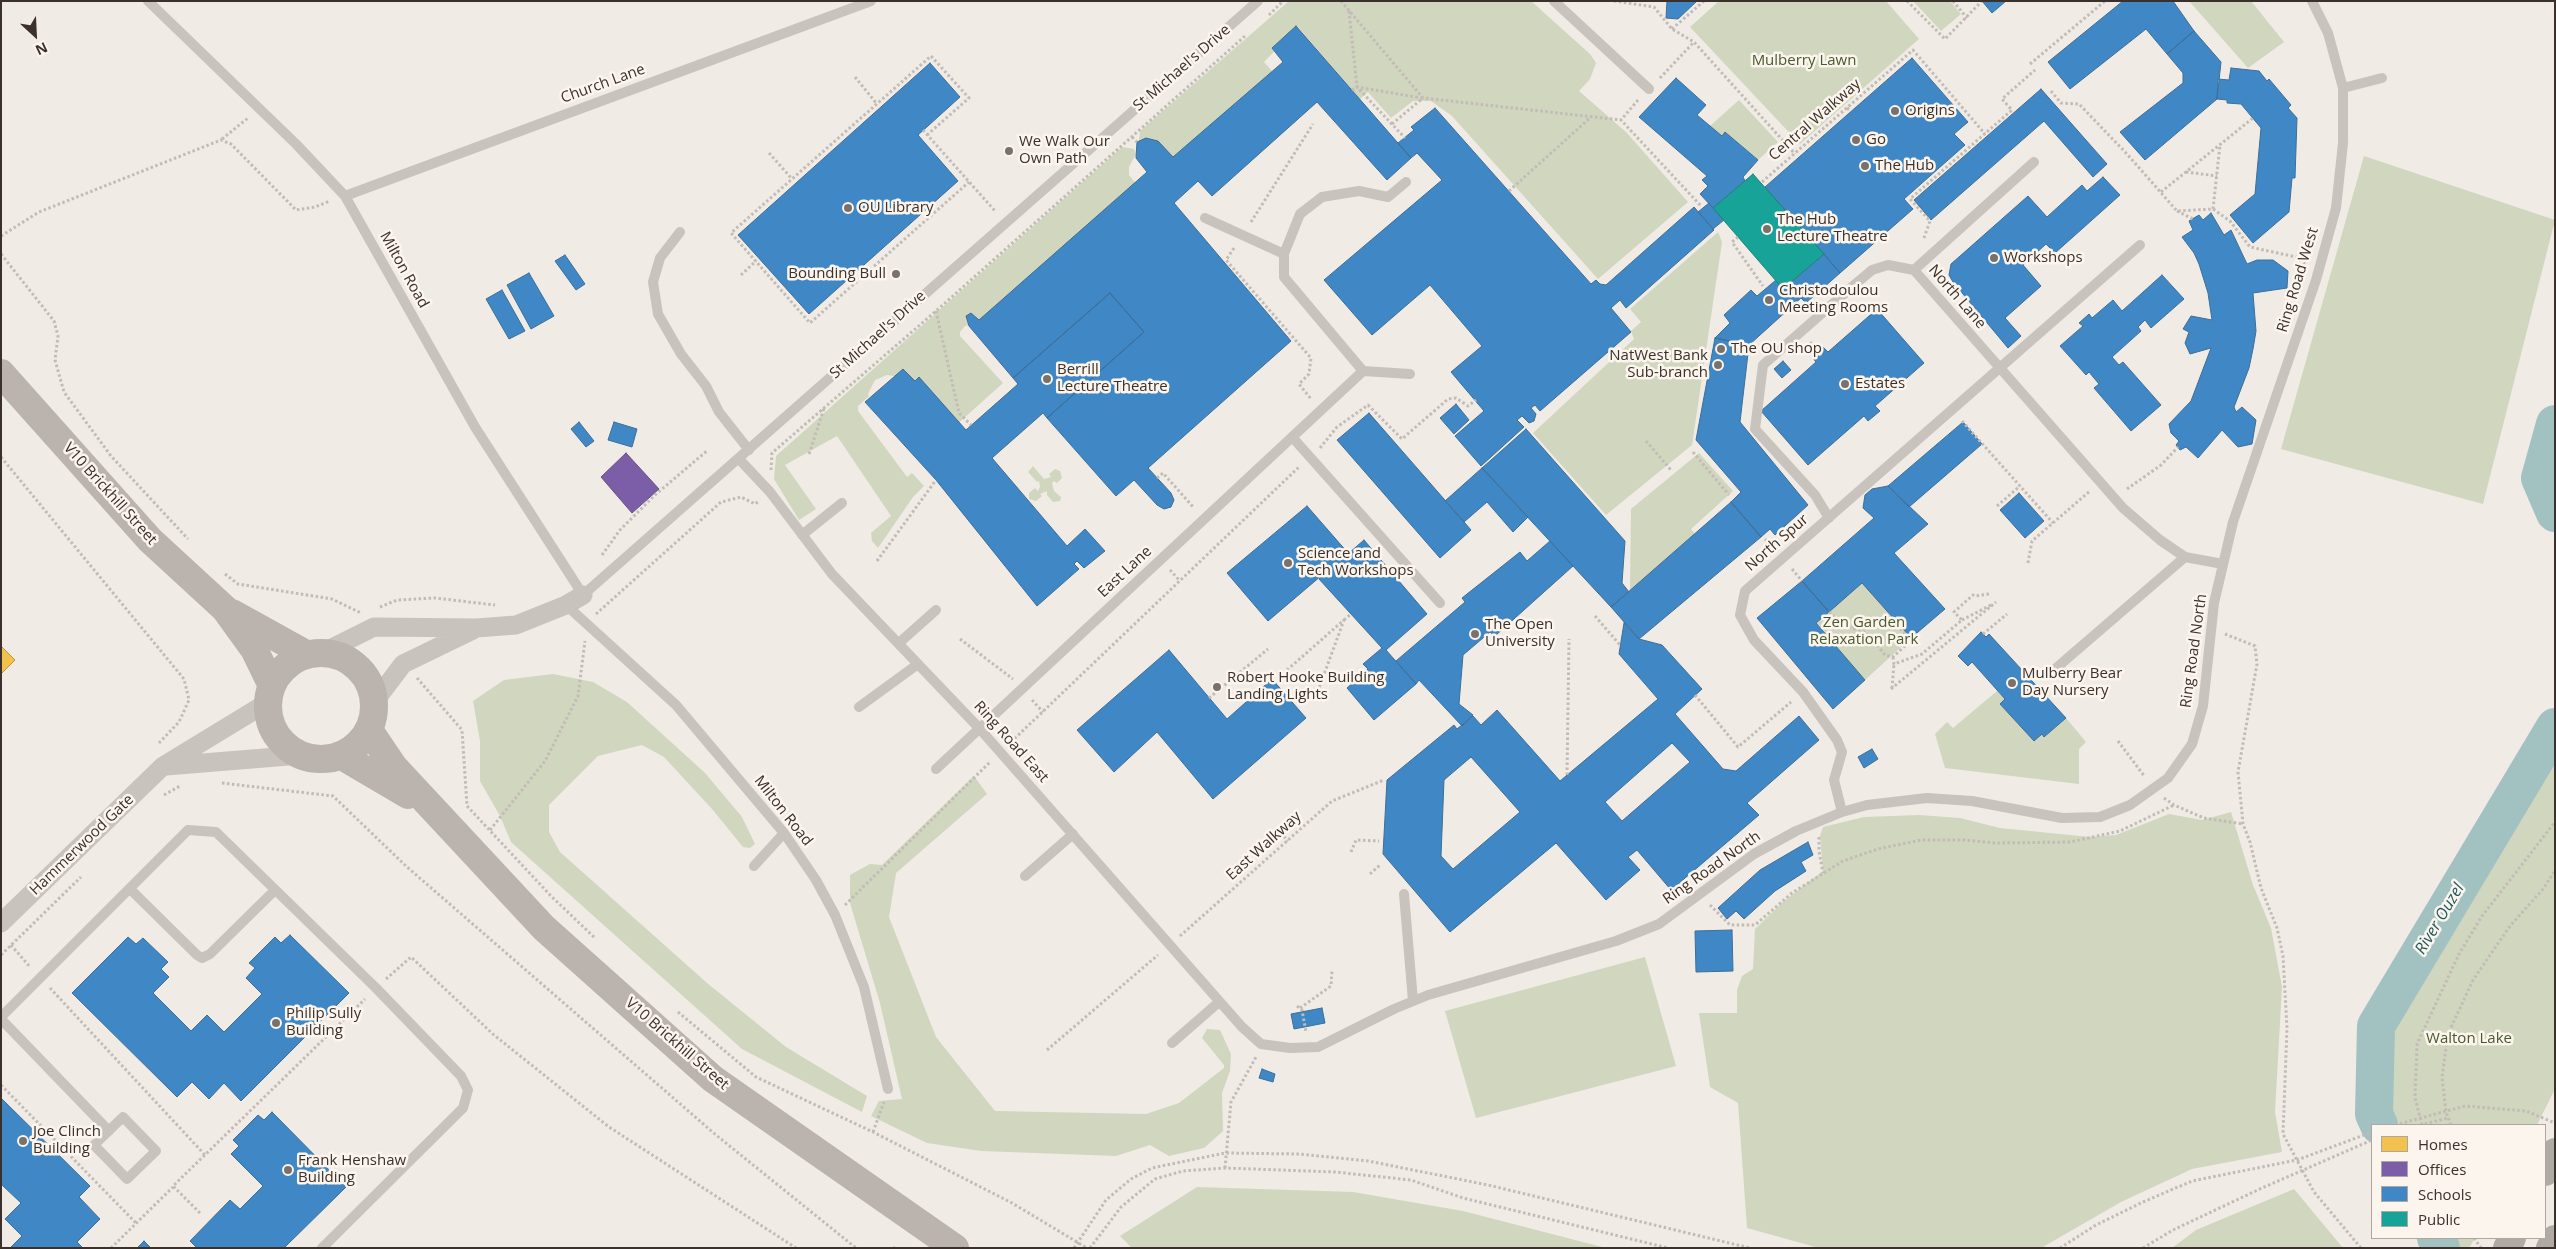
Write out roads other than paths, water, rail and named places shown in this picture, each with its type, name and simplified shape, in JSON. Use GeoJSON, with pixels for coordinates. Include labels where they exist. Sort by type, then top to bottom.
{"type":"FeatureCollection","features":[{"type":"Feature","properties":{"kind":"highway"},"geometry":{"type":"LineString","coordinates":[[2546,1170],[2555,1152]]}},
{"type":"Feature","properties":{"kind":"highway"},"geometry":{"type":"LineString","coordinates":[[2550,1248],[2555,1238]]}},
{"type":"Feature","properties":{"kind":"street","name":"V10 Brickhill Street"},"geometry":{"type":"LineString","coordinates":[[1,373],[150,540],[225,609],[254,649],[270,694]]}},
{"type":"Feature","properties":{"kind":"street","name":"St Michael's Drive"},"geometry":{"type":"LineString","coordinates":[[315,653],[374,628],[476,628],[516,625],[566,605],[583,595]]}},
{"type":"Feature","properties":{"kind":"street","name":"V10 Brickhill Street"},"geometry":{"type":"LineString","coordinates":[[225,609],[315,653]]}},
{"type":"Feature","properties":{"kind":"street","name":"St Michael's Drive"},"geometry":{"type":"LineString","coordinates":[[375,701],[404,664],[476,628]]}},
{"type":"Feature","properties":{"kind":"street"},"geometry":{"type":"LineString","coordinates":[[315,653],[339,655],[353,662],[364,673],[371,686],[375,701],[374,716],[369,730],[352,749],[340,756],[314,759],[301,755],[287,747],[276,734],[269,719],[270,694],[280,672],[292,661],[315,653]]}},
{"type":"Feature","properties":{"kind":"street","name":"Hammerwood Gate"},"geometry":{"type":"LineString","coordinates":[[1,923],[162,766],[270,694]]}},
{"type":"Feature","properties":{"kind":"street","name":"V10 Brickhill Street"},"geometry":{"type":"LineString","coordinates":[[369,730],[394,767],[428,806],[544,928],[713,1079],[955,1248]]}},
{"type":"Feature","properties":{"kind":"street"},"geometry":{"type":"LineString","coordinates":[[162,766],[301,755]]}},
{"type":"Feature","properties":{"kind":"street","name":"V10 Brickhill Street"},"geometry":{"type":"LineString","coordinates":[[340,756],[428,806]]}},
{"type":"Feature","properties":{"kind":"lane","name":"Milton Road"},"geometry":{"type":"LineString","coordinates":[[148,1],[345,196],[475,427],[583,595]]}},
{"type":"Feature","properties":{"kind":"lane","name":"Church Lane"},"geometry":{"type":"LineString","coordinates":[[345,196],[871,1]]}},
{"type":"Feature","properties":{"kind":"lane","name":"St Michael's Drive"},"geometry":{"type":"LineString","coordinates":[[583,595],[1258,1]]}},
{"type":"Feature","properties":{"kind":"lane"},"geometry":{"type":"LineString","coordinates":[[1554,1],[1649,88]]}},
{"type":"Feature","properties":{"kind":"lane","name":"Ring Road West"},"geometry":{"type":"LineString","coordinates":[[2223,564],[2233,522],[2318,274],[2336,208],[2343,143],[2343,88],[2328,34],[2312,1]]}},
{"type":"Feature","properties":{"kind":"lane"},"geometry":{"type":"LineString","coordinates":[[2343,88],[2382,78]]}},
{"type":"Feature","properties":{"kind":"lane"},"geometry":{"type":"LineString","coordinates":[[1914,270],[2034,162]]}},
{"type":"Feature","properties":{"kind":"lane"},"geometry":{"type":"LineString","coordinates":[[1406,182],[1388,197],[1359,191],[1322,197],[1300,214],[1284,254],[1284,277],[1363,371],[1410,374]]}},
{"type":"Feature","properties":{"kind":"lane"},"geometry":{"type":"LineString","coordinates":[[1206,218],[1284,254]]}},
{"type":"Feature","properties":{"kind":"lane"},"geometry":{"type":"LineString","coordinates":[[680,232],[660,258],[653,282],[658,314],[681,354],[706,386],[719,412],[749,450]]}},
{"type":"Feature","properties":{"kind":"lane","name":"North Spur"},"geometry":{"type":"LineString","coordinates":[[1842,812],[1834,780],[1842,752],[1837,740],[1803,692],[1754,640],[1740,614],[1745,591],[2140,245]]}},
{"type":"Feature","properties":{"kind":"lane","name":"North Lane"},"geometry":{"type":"LineString","coordinates":[[1829,518],[1815,494],[1756,429],[1763,365],[1872,270],[1888,266],[1914,270],[2115,500],[2160,540],[2185,557],[2223,564]]}},
{"type":"Feature","properties":{"kind":"lane","name":"East Lane"},"geometry":{"type":"LineString","coordinates":[[936,769],[1363,371]]}},
{"type":"Feature","properties":{"kind":"lane"},"geometry":{"type":"LineString","coordinates":[[1293,438],[1440,603]]}},
{"type":"Feature","properties":{"kind":"lane","name":"Ring Road East"},"geometry":{"type":"LineString","coordinates":[[739,459],[770,492],[832,574],[980,728],[1219,1002],[1261,1044]]}},
{"type":"Feature","properties":{"kind":"lane"},"geometry":{"type":"LineString","coordinates":[[802,535],[842,503]]}},
{"type":"Feature","properties":{"kind":"lane"},"geometry":{"type":"LineString","coordinates":[[2055,669],[2185,557]]}},
{"type":"Feature","properties":{"kind":"lane","name":"Ring Road North"},"geometry":{"type":"LineString","coordinates":[[1261,1044],[1290,1048],[1318,1047],[1413,1001],[1616,941],[1659,924],[1754,854],[1796,831],[1842,812],[1867,805],[1927,798],[1972,801],[2062,818],[2100,817],[2130,805],[2154,790],[2168,778],[2192,744],[2203,706],[2211,629],[2223,564]]}},
{"type":"Feature","properties":{"kind":"lane","name":"Milton Road"},"geometry":{"type":"LineString","coordinates":[[566,605],[676,705],[784,833],[821,887],[835,915],[864,987],[888,1089]]}},
{"type":"Feature","properties":{"kind":"lane"},"geometry":{"type":"LineString","coordinates":[[899,643],[936,610]]}},
{"type":"Feature","properties":{"kind":"lane"},"geometry":{"type":"LineString","coordinates":[[859,707],[918,664]]}},
{"type":"Feature","properties":{"kind":"lane"},"geometry":{"type":"LineString","coordinates":[[110,1130],[1,1018],[188,830],[216,832],[454,1069],[468,1090],[463,1108],[322,1248]]}},
{"type":"Feature","properties":{"kind":"lane"},"geometry":{"type":"LineString","coordinates":[[754,866],[784,833]]}},
{"type":"Feature","properties":{"kind":"lane"},"geometry":{"type":"LineString","coordinates":[[1025,876],[1073,834]]}},
{"type":"Feature","properties":{"kind":"lane"},"geometry":{"type":"LineString","coordinates":[[130,889],[202,958],[210,954],[275,890]]}},
{"type":"Feature","properties":{"kind":"lane"},"geometry":{"type":"LineString","coordinates":[[1404,894],[1413,1001]]}},
{"type":"Feature","properties":{"kind":"lane"},"geometry":{"type":"LineString","coordinates":[[1172,1043],[1219,1002]]}},
{"type":"Feature","properties":{"kind":"lane"},"geometry":{"type":"LineString","coordinates":[[123,1117],[156,1151],[127,1179],[94,1145],[110,1130],[123,1117]]}},
{"type":"Feature","properties":{"kind":"waterway","name":"River Ouzel"},"geometry":{"type":"LineString","coordinates":[[2555,424],[2540,478],[2555,513]]}},
{"type":"Feature","properties":{"kind":"waterway","name":"River Ouzel"},"geometry":{"type":"LineString","coordinates":[[2379,1124],[2374,1114],[2376,1026],[2555,727]]}},
{"type":"Feature","properties":{"kind":"waterway","name":"River Ouzel"},"geometry":{"type":"LineString","coordinates":[[2436,1239],[2441,1248]]}},
{"type":"Feature","properties":{"kind":"place","name":"Origins"},"geometry":{"type":"Point","coordinates":[1895,111]}},
{"type":"Feature","properties":{"kind":"place","name":"Go"},"geometry":{"type":"Point","coordinates":[1856,140]}},
{"type":"Feature","properties":{"kind":"place","name":"We Walk Our Own Path"},"geometry":{"type":"Point","coordinates":[1009,151]}},
{"type":"Feature","properties":{"kind":"place","name":"The Hub"},"geometry":{"type":"Point","coordinates":[1865,166]}},
{"type":"Feature","properties":{"kind":"place","name":"OU Library"},"geometry":{"type":"Point","coordinates":[848,208]}},
{"type":"Feature","properties":{"kind":"place","name":"The Hub Lecture Theatre"},"geometry":{"type":"Point","coordinates":[1767,229]}},
{"type":"Feature","properties":{"kind":"place","name":"Workshops"},"geometry":{"type":"Point","coordinates":[1994,258]}},
{"type":"Feature","properties":{"kind":"place","name":"Bounding Bull"},"geometry":{"type":"Point","coordinates":[896,274]}},
{"type":"Feature","properties":{"kind":"place","name":"Christodoulou Meeting Rooms"},"geometry":{"type":"Point","coordinates":[1769,300]}},
{"type":"Feature","properties":{"kind":"place","name":"The OU shop"},"geometry":{"type":"Point","coordinates":[1721,349]}},
{"type":"Feature","properties":{"kind":"place","name":"NatWest Bank Sub-branch"},"geometry":{"type":"Point","coordinates":[1718,365]}},
{"type":"Feature","properties":{"kind":"place","name":"Berrill Lecture Theatre"},"geometry":{"type":"Point","coordinates":[1047,379]}},
{"type":"Feature","properties":{"kind":"place","name":"Estates"},"geometry":{"type":"Point","coordinates":[1845,384]}},
{"type":"Feature","properties":{"kind":"place","name":"Science and Tech Workshops"},"geometry":{"type":"Point","coordinates":[1288,563]}},
{"type":"Feature","properties":{"kind":"place","name":"The Open University"},"geometry":{"type":"Point","coordinates":[1475,634]}},
{"type":"Feature","properties":{"kind":"place","name":"Mulberry Bear Day Nursery"},"geometry":{"type":"Point","coordinates":[2012,683]}},
{"type":"Feature","properties":{"kind":"place","name":"Robert Hooke Building Landing Lights"},"geometry":{"type":"Point","coordinates":[1217,687]}},
{"type":"Feature","properties":{"kind":"place","name":"Philip Sully Building"},"geometry":{"type":"Point","coordinates":[276,1023]}},
{"type":"Feature","properties":{"kind":"place","name":"Joe Clinch Building"},"geometry":{"type":"Point","coordinates":[23,1141]}},
{"type":"Feature","properties":{"kind":"place","name":"Frank Henshaw Building"},"geometry":{"type":"Point","coordinates":[288,1170]}},
{"type":"Feature","properties":{"kind":"park label","name":"Mulberry Lawn"},"geometry":{"type":"Point","coordinates":[1804,61]}},
{"type":"Feature","properties":{"kind":"park label","name":"Zen Garden Relaxation Park"},"geometry":{"type":"Point","coordinates":[1864,632]}},
{"type":"Feature","properties":{"kind":"park label","name":"Walton Lake"},"geometry":{"type":"Point","coordinates":[2469,1039]}}]}
